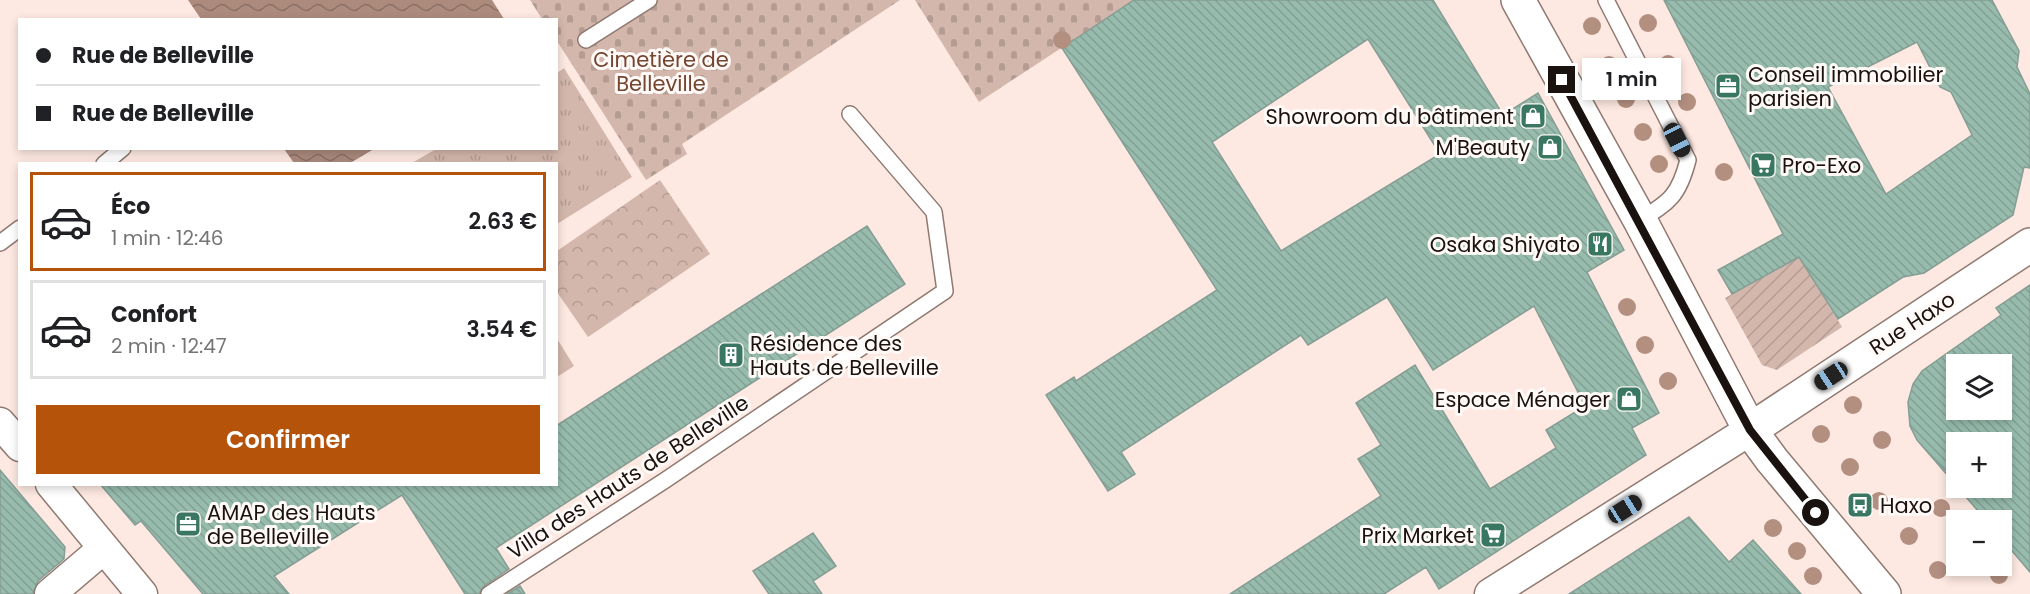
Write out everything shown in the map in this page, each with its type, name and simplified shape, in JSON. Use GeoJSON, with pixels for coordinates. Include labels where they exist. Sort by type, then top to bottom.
{"type":"FeatureCollection","features":[{"type":"Feature","properties":{"kind":"main road"},"geometry":{"type":"LineString","coordinates":[[1518,0],[1640,220],[1750,430],[1772,460],[1884,594]]}},
{"type":"Feature","properties":{"kind":"main road","name":"Rue Haxo"},"geometry":{"type":"LineString","coordinates":[[1750,430],[2030,245]]}},
{"type":"Feature","properties":{"kind":"street"},"geometry":{"type":"LineString","coordinates":[[0,423],[18,444]]}},
{"type":"Feature","properties":{"kind":"street","name":"Rue Haxo"},"geometry":{"type":"LineString","coordinates":[[1490,594],[1750,430]]}},
{"type":"Feature","properties":{"kind":"street"},"geometry":{"type":"LineString","coordinates":[[53,486],[142,594]]}},
{"type":"Feature","properties":{"kind":"street"},"geometry":{"type":"LineString","coordinates":[[50,594],[104,548]]}},
{"type":"Feature","properties":{"kind":"lane"},"geometry":{"type":"LineString","coordinates":[[586,40],[649,0]]}},
{"type":"Feature","properties":{"kind":"lane"},"geometry":{"type":"LineString","coordinates":[[1606,0],[1688,160],[1681,187],[1661,207],[1640,220]]}},
{"type":"Feature","properties":{"kind":"lane","name":"Villa des Hauts de Belleville"},"geometry":{"type":"LineString","coordinates":[[489,594],[664,481],[945,291],[934,212],[850,114]]}},
{"type":"Feature","properties":{"kind":"lane"},"geometry":{"type":"LineString","coordinates":[[106,162],[121,150]]}},
{"type":"Feature","properties":{"kind":"lane"},"geometry":{"type":"LineString","coordinates":[[0,243],[18,230]]}},
{"type":"Feature","properties":{"kind":"green space","name":"Cimetière de Belleville"},"geometry":{"type":"Polygon","coordinates":[[[530,0],[900,0],[682,144],[687,154],[646,180],[558,43],[558,18],[541,18],[530,0]]]}},
{"type":"Feature","properties":{"kind":"green space"},"geometry":{"type":"Polygon","coordinates":[[[915,0],[1134,0],[979,102],[915,0]]]}},
{"type":"Feature","properties":{"kind":"green space"},"geometry":{"type":"Polygon","coordinates":[[[564,68],[632,177],[558,223],[558,162],[414,162],[434,150],[558,150],[558,72],[564,68]]]}},
{"type":"Feature","properties":{"kind":"green space"},"geometry":{"type":"Polygon","coordinates":[[[660,180],[710,254],[588,337],[558,293],[558,250],[660,180]]]}},
{"type":"Feature","properties":{"kind":"green space"},"geometry":{"type":"Polygon","coordinates":[[[1799,257],[1842,327],[1777,370],[1762,365],[1725,298],[1799,257]]]}},
{"type":"Feature","properties":{"kind":"green space"},"geometry":{"type":"Polygon","coordinates":[[[558,340],[574,366],[558,376],[558,340]]]}},
{"type":"Feature","properties":{"kind":"water"},"geometry":{"type":"Polygon","coordinates":[[[188,0],[492,0],[503,18],[200,18],[188,0]]]}},
{"type":"Feature","properties":{"kind":"water"},"geometry":{"type":"Polygon","coordinates":[[[285,150],[372,150],[352,162],[293,162],[285,150]]]}},
{"type":"Feature","properties":{"kind":"building"},"geometry":{"type":"Polygon","coordinates":[[[1134,0],[1433,0],[1503,115],[1538,93],[1624,250],[1587,272],[1659,413],[1632,428],[1646,455],[1439,589],[1426,567],[1384,594],[1230,594],[1381,496],[1358,459],[1381,445],[1356,403],[1415,365],[1490,489],[1556,448],[1546,430],[1585,406],[1534,306],[1433,370],[1387,297],[1308,345],[1301,335],[1121,452],[1135,474],[1108,491],[1046,395],[1074,377],[1076,381],[1217,290],[1062,48],[1134,0]],[[1368,39],[1212,142],[1281,251],[1440,154],[1368,39]]]}},
{"type":"Feature","properties":{"kind":"building"},"geometry":{"type":"Polygon","coordinates":[[[1664,0],[1992,0],[2019,51],[2017,67],[2030,94],[2030,168],[2024,167],[2013,215],[1924,273],[1903,277],[1838,319],[1799,257],[1732,294],[1718,270],[1783,234],[1664,0]],[[1917,42],[1828,87],[1886,194],[1972,135],[1951,92],[1940,87],[1917,42]]]}},
{"type":"Feature","properties":{"kind":"building","name":"Résidence des Hauts de Belleville"},"geometry":{"type":"Polygon","coordinates":[[[867,226],[905,284],[496,548],[509,569],[484,586],[479,594],[465,594],[402,495],[274,576],[289,594],[203,594],[141,521],[135,525],[102,486],[558,486],[558,425],[867,226]]]}},
{"type":"Feature","properties":{"kind":"building"},"geometry":{"type":"Polygon","coordinates":[[[2030,285],[2030,572],[2012,551],[2012,510],[1977,510],[1967,498],[2012,498],[2012,432],[1946,432],[1946,473],[1917,440],[1910,426],[1908,402],[1913,384],[1922,371],[2001,315],[1996,308],[2030,285]]]}},
{"type":"Feature","properties":{"kind":"building"},"geometry":{"type":"Polygon","coordinates":[[[0,470],[65,547],[64,559],[38,581],[33,594],[0,594],[0,470]]]}},
{"type":"Feature","properties":{"kind":"building"},"geometry":{"type":"Polygon","coordinates":[[[1689,517],[1729,562],[1753,540],[1801,594],[1569,594],[1689,517]]]}},
{"type":"Feature","properties":{"kind":"building"},"geometry":{"type":"Polygon","coordinates":[[[813,533],[836,566],[813,581],[822,594],[769,594],[753,571],[813,533]]]}},
{"type":"Feature","properties":{"kind":"building"},"geometry":{"type":"Polygon","coordinates":[[[520,586],[525,594],[507,594],[520,586]]]}},
{"type":"Feature","properties":{"kind":"place","name":"Conseil immobilier parisien"},"geometry":{"type":"Point","coordinates":[1728,86]}},
{"type":"Feature","properties":{"kind":"place","name":"Showroom du bâtiment"},"geometry":{"type":"Point","coordinates":[1533,116]}},
{"type":"Feature","properties":{"kind":"place","name":"M'Beauty"},"geometry":{"type":"Point","coordinates":[1550,147]}},
{"type":"Feature","properties":{"kind":"place","name":"Pro-Exo"},"geometry":{"type":"Point","coordinates":[1763,165]}},
{"type":"Feature","properties":{"kind":"place","name":"Osaka Shiyato"},"geometry":{"type":"Point","coordinates":[1600,244]}},
{"type":"Feature","properties":{"kind":"place","name":"Résidence des Hauts de Belleville"},"geometry":{"type":"Point","coordinates":[731,355]}},
{"type":"Feature","properties":{"kind":"place","name":"Espace Ménager"},"geometry":{"type":"Point","coordinates":[1629,399]}},
{"type":"Feature","properties":{"kind":"place","name":"Haxo"},"geometry":{"type":"Point","coordinates":[1860,505]}},
{"type":"Feature","properties":{"kind":"place","name":"AMAP des Hauts de Belleville"},"geometry":{"type":"Point","coordinates":[188,524]}},
{"type":"Feature","properties":{"kind":"place","name":"Prix Market"},"geometry":{"type":"Point","coordinates":[1493,535]}},
{"type":"Feature","properties":{"kind":"route"},"geometry":{"type":"LineString","coordinates":[[1562,80],[1640,220],[1750,430],[1816,513]]}}]}
